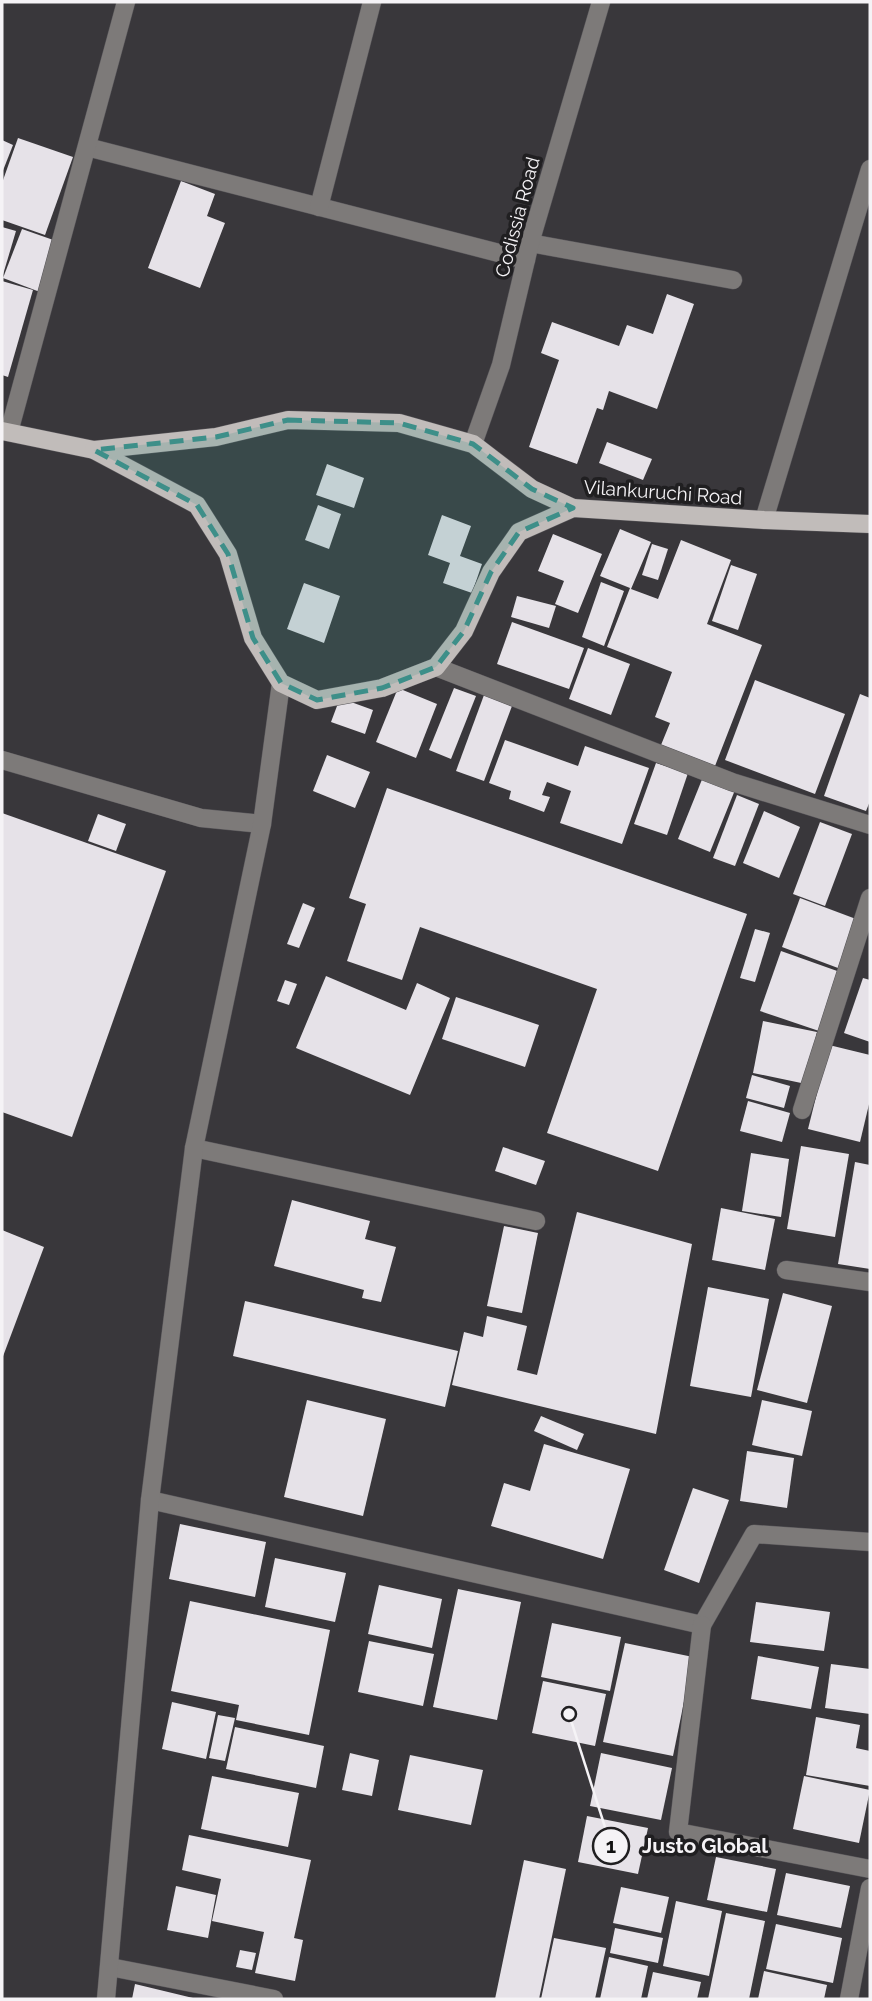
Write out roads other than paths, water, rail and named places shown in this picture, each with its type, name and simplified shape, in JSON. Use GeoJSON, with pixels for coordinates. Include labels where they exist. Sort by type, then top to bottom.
{"type":"FeatureCollection","features":[{"type":"Feature","properties":{"kind":"main road"},"geometry":{"type":"LineString","coordinates":[[94,450],[216,437],[288,420],[399,423],[473,444],[532,489],[573,508]]}},
{"type":"Feature","properties":{"kind":"main road"},"geometry":{"type":"LineString","coordinates":[[5,432],[94,450],[197,505],[228,554],[253,638],[281,683],[317,700],[382,688],[436,667]]}},
{"type":"Feature","properties":{"kind":"main road","name":"Vilankuruchi Road"},"geometry":{"type":"LineString","coordinates":[[436,667],[464,631],[491,572],[519,532],[573,508],[870,524]]}},
{"type":"Feature","properties":{"kind":"street"},"geometry":{"type":"LineString","coordinates":[[5,432],[126,2]]}},
{"type":"Feature","properties":{"kind":"street"},"geometry":{"type":"LineString","coordinates":[[319,207],[372,2]]}},
{"type":"Feature","properties":{"kind":"street","name":"Codissia Road"},"geometry":{"type":"LineString","coordinates":[[473,444],[501,365],[528,252],[601,2]]}},
{"type":"Feature","properties":{"kind":"street"},"geometry":{"type":"LineString","coordinates":[[87,147],[319,207],[528,252],[733,280]]}},
{"type":"Feature","properties":{"kind":"street"},"geometry":{"type":"LineString","coordinates":[[764,520],[870,169]]}},
{"type":"Feature","properties":{"kind":"street"},"geometry":{"type":"LineString","coordinates":[[436,667],[732,782],[870,825]]}},
{"type":"Feature","properties":{"kind":"street"},"geometry":{"type":"LineString","coordinates":[[106,1999],[150,1500],[194,1148],[262,824],[281,683]]}},
{"type":"Feature","properties":{"kind":"street"},"geometry":{"type":"LineString","coordinates":[[2,760],[201,818],[262,824]]}},
{"type":"Feature","properties":{"kind":"street"},"geometry":{"type":"LineString","coordinates":[[802,1110],[870,898]]}},
{"type":"Feature","properties":{"kind":"street"},"geometry":{"type":"LineString","coordinates":[[194,1148],[536,1221]]}},
{"type":"Feature","properties":{"kind":"street"},"geometry":{"type":"LineString","coordinates":[[786,1270],[870,1282]]}},
{"type":"Feature","properties":{"kind":"street"},"geometry":{"type":"LineString","coordinates":[[150,1500],[702,1625]]}},
{"type":"Feature","properties":{"kind":"street"},"geometry":{"type":"LineString","coordinates":[[870,1542],[754,1534],[702,1625],[678,1832],[870,1869]]}},
{"type":"Feature","properties":{"kind":"street"},"geometry":{"type":"LineString","coordinates":[[849,1999],[870,1888]]}},
{"type":"Feature","properties":{"kind":"street"},"geometry":{"type":"LineString","coordinates":[[110,1966],[274,1999]]}},
{"type":"Feature","properties":{"kind":"place","name":"Justo Global"},"geometry":{"type":"Point","coordinates":[569,1714]}}]}
